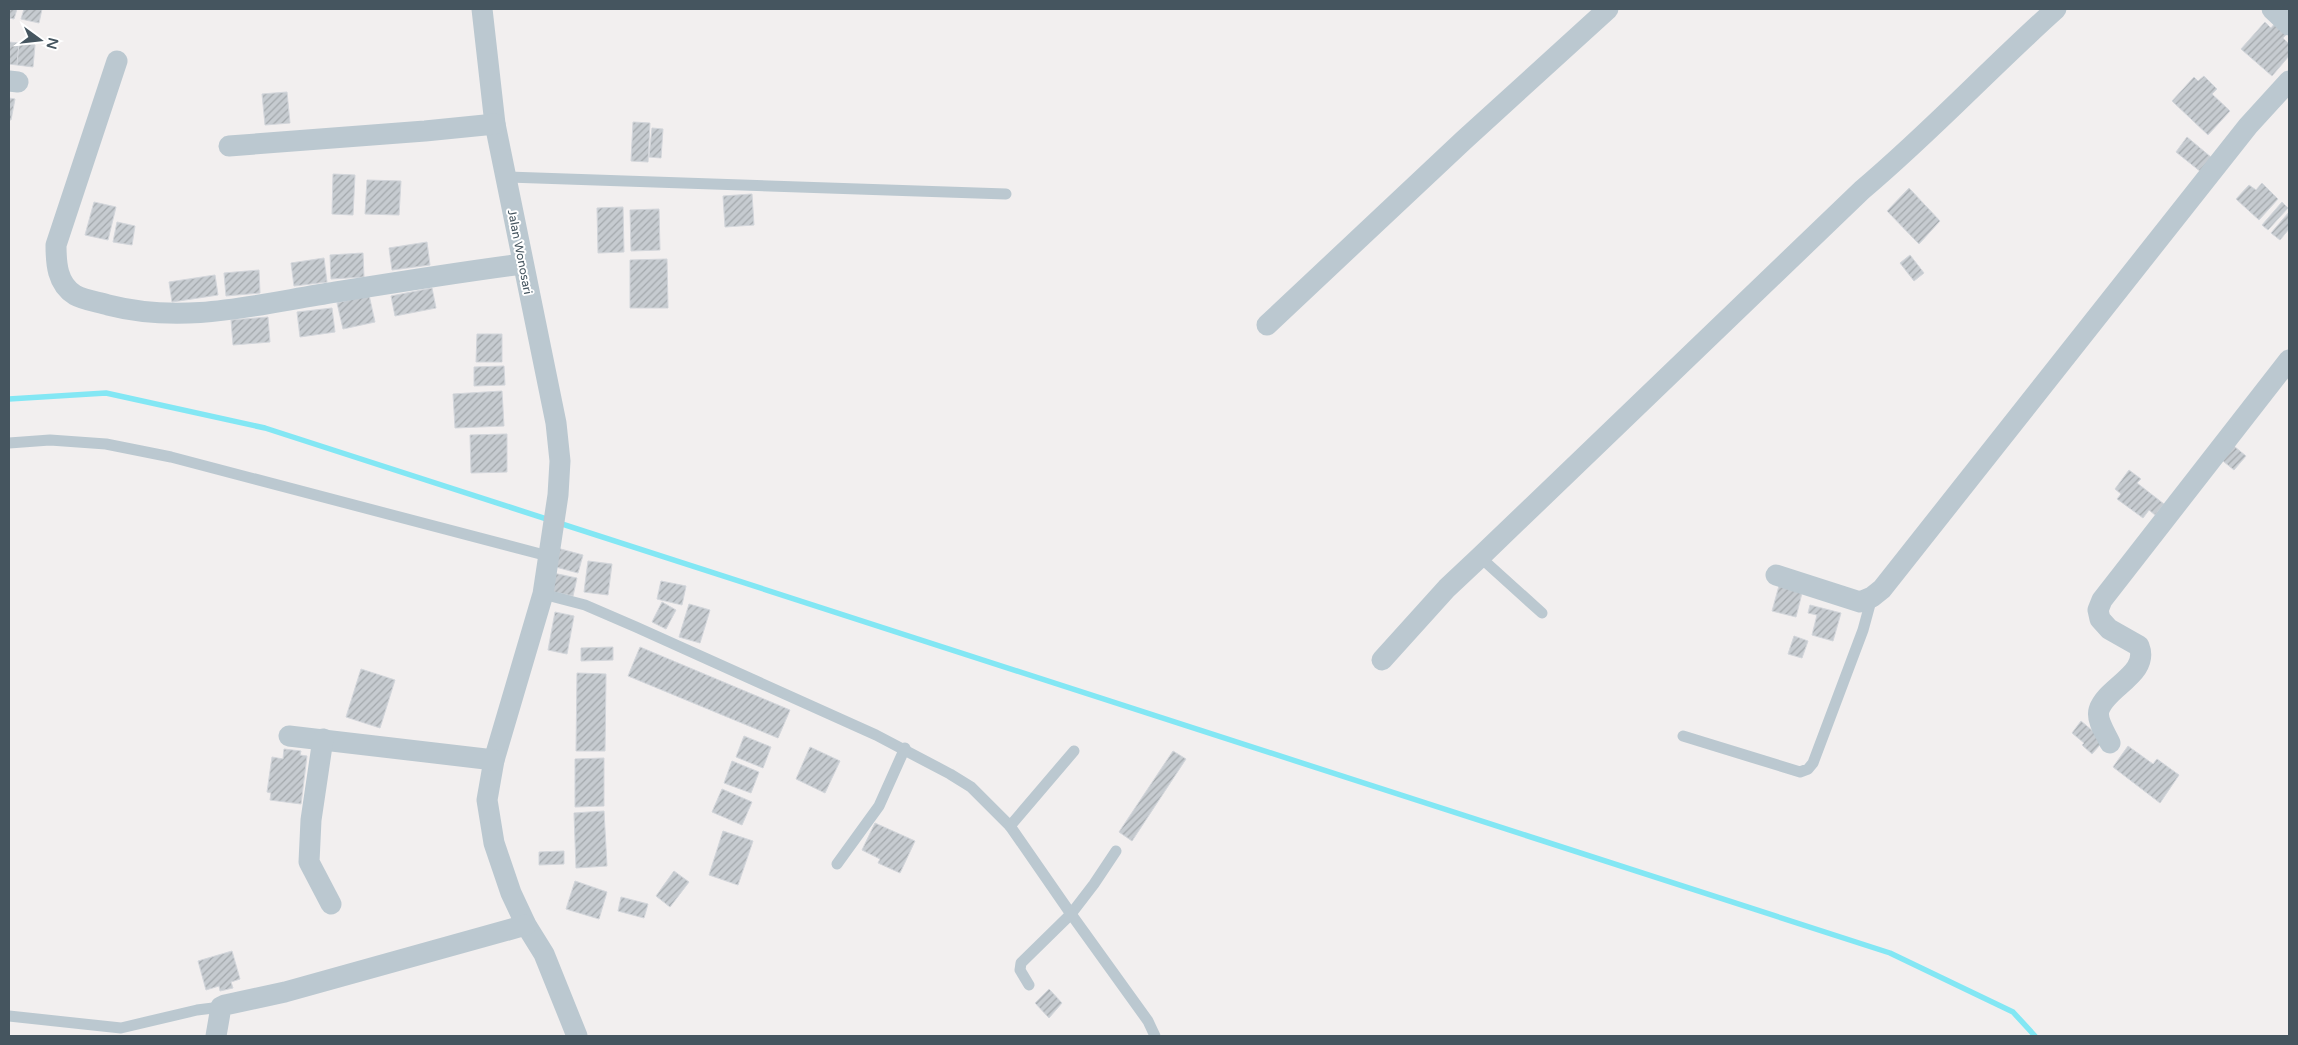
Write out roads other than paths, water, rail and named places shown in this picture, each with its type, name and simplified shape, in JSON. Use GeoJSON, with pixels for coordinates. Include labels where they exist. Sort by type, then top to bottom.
{"type":"FeatureCollection","features":[{"type":"Feature","properties":{"kind":"street","name":"Jalan Wonosari"},"geometry":{"type":"LineString","coordinates":[[482,9],[495,124],[522,264],[556,423],[560,461],[558,495],[543,594],[494,760],[487,800],[494,844],[511,893],[526,925],[544,954],[577,1036]]}},
{"type":"Feature","properties":{"kind":"street"},"geometry":{"type":"LineString","coordinates":[[1267,325],[1470,134],[1608,9]]}},
{"type":"Feature","properties":{"kind":"street"},"geometry":{"type":"LineString","coordinates":[[1382,660],[1447,588],[1862,190],[1909,149],[2056,9]]}},
{"type":"Feature","properties":{"kind":"street"},"geometry":{"type":"LineString","coordinates":[[2272,9],[2289,25]]}},
{"type":"Feature","properties":{"kind":"street"},"geometry":{"type":"LineString","coordinates":[[117,61],[56,245],[56,267],[63,282],[75,295],[131,310],[178,315],[251,308],[329,293],[522,264]]}},
{"type":"Feature","properties":{"kind":"street"},"geometry":{"type":"LineString","coordinates":[[1776,575],[1860,602],[1872,597],[1882,589],[2248,126],[2289,81]]}},
{"type":"Feature","properties":{"kind":"street"},"geometry":{"type":"LineString","coordinates":[[229,146],[495,124]]}},
{"type":"Feature","properties":{"kind":"street"},"geometry":{"type":"LineString","coordinates":[[2110,742],[2100,722],[2098,710],[2106,698],[2132,673],[2140,661],[2141,651],[2139,646],[2109,629],[2100,619],[2098,610],[2102,600],[2289,360]]}},
{"type":"Feature","properties":{"kind":"street"},"geometry":{"type":"LineString","coordinates":[[289,736],[494,760]]}},
{"type":"Feature","properties":{"kind":"street"},"geometry":{"type":"LineString","coordinates":[[324,739],[311,820],[309,862],[331,904]]}},
{"type":"Feature","properties":{"kind":"street"},"geometry":{"type":"LineString","coordinates":[[216,1036],[221,1007],[285,992],[526,925]]}},
{"type":"Feature","properties":{"kind":"lane"},"geometry":{"type":"LineString","coordinates":[[505,177],[1006,194]]}},
{"type":"Feature","properties":{"kind":"lane"},"geometry":{"type":"LineString","coordinates":[[9,443],[50,440],[123,447],[171,457],[333,501],[549,552]]}},
{"type":"Feature","properties":{"kind":"lane"},"geometry":{"type":"LineString","coordinates":[[1480,557],[1542,613]]}},
{"type":"Feature","properties":{"kind":"lane"},"geometry":{"type":"LineString","coordinates":[[543,594],[585,605],[905,748],[971,787],[1010,826],[1148,1021],[1156,1036]]}},
{"type":"Feature","properties":{"kind":"lane"},"geometry":{"type":"LineString","coordinates":[[1683,736],[1800,772],[1808,769],[1813,763],[1860,639],[1872,597]]}},
{"type":"Feature","properties":{"kind":"lane"},"geometry":{"type":"LineString","coordinates":[[837,864],[879,806],[905,748]]}},
{"type":"Feature","properties":{"kind":"lane"},"geometry":{"type":"LineString","coordinates":[[1010,826],[1074,751]]}},
{"type":"Feature","properties":{"kind":"lane"},"geometry":{"type":"LineString","coordinates":[[1029,985],[1020,970],[1021,963],[1071,914],[1116,851]]}},
{"type":"Feature","properties":{"kind":"lane"},"geometry":{"type":"LineString","coordinates":[[9,1016],[121,1028],[197,1010],[221,1007]]}},
{"type":"Feature","properties":{"kind":"waterway"},"geometry":{"type":"LineString","coordinates":[[9,399],[106,393],[265,428],[1890,953],[2013,1012],[2035,1036]]}}]}
